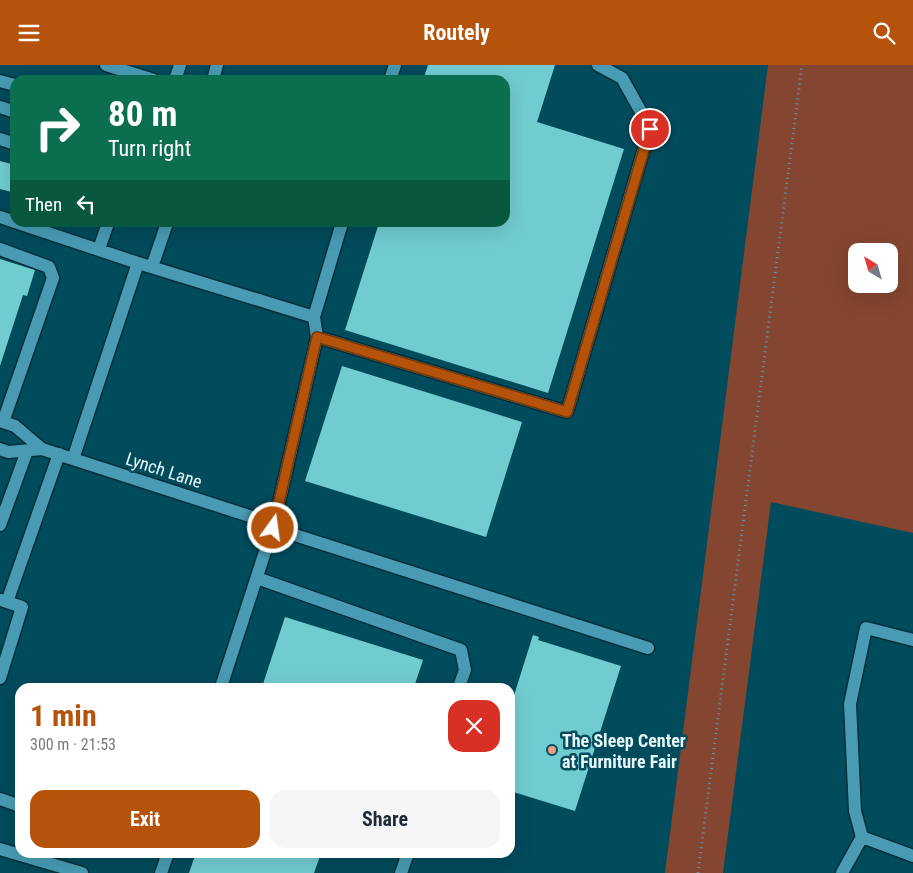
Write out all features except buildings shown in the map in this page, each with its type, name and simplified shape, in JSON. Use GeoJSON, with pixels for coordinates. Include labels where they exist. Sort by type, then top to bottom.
{"type":"FeatureCollection","features":[{"type":"Feature","properties":{"kind":"street"},"geometry":{"type":"LineString","coordinates":[[106,65],[138,75]]}},
{"type":"Feature","properties":{"kind":"street"},"geometry":{"type":"LineString","coordinates":[[317,337],[567,412],[650,129],[622,78],[598,65]]}},
{"type":"Feature","properties":{"kind":"street"},"geometry":{"type":"LineString","coordinates":[[31,227],[138,263],[314,317]]}},
{"type":"Feature","properties":{"kind":"street"},"geometry":{"type":"LineString","coordinates":[[56,235],[59,227]]}},
{"type":"Feature","properties":{"kind":"street"},"geometry":{"type":"LineString","coordinates":[[99,249],[107,227]]}},
{"type":"Feature","properties":{"kind":"street"},"geometry":{"type":"LineString","coordinates":[[152,267],[166,227]]}},
{"type":"Feature","properties":{"kind":"street"},"geometry":{"type":"LineString","coordinates":[[222,683],[274,526],[317,337],[314,317],[341,227]]}},
{"type":"Feature","properties":{"kind":"street"},"geometry":{"type":"LineString","coordinates":[[0,249],[49,267],[53,278],[2,421]]}},
{"type":"Feature","properties":{"kind":"street"},"geometry":{"type":"LineString","coordinates":[[73,459],[138,263]]}},
{"type":"Feature","properties":{"kind":"street","name":"Lynch Lane"},"geometry":{"type":"LineString","coordinates":[[2,421],[15,426],[42,449]]}},
{"type":"Feature","properties":{"kind":"street","name":"Lynch Lane"},"geometry":{"type":"LineString","coordinates":[[0,449],[8,452],[42,449],[59,454],[648,649]]}},
{"type":"Feature","properties":{"kind":"street"},"geometry":{"type":"LineString","coordinates":[[0,525],[27,451]]}},
{"type":"Feature","properties":{"kind":"street"},"geometry":{"type":"LineString","coordinates":[[0,678],[22,607],[4,601],[59,454]]}},
{"type":"Feature","properties":{"kind":"street"},"geometry":{"type":"LineString","coordinates":[[257,578],[461,651],[464,670],[460,683]]}},
{"type":"Feature","properties":{"kind":"street"},"geometry":{"type":"LineString","coordinates":[[842,873],[862,837],[855,811],[850,704],[866,628],[913,640]]}},
{"type":"Feature","properties":{"kind":"street"},"geometry":{"type":"LineString","coordinates":[[0,799],[15,804]]}},
{"type":"Feature","properties":{"kind":"street"},"geometry":{"type":"LineString","coordinates":[[862,837],[913,856]]}},
{"type":"Feature","properties":{"kind":"street"},"geometry":{"type":"LineString","coordinates":[[0,849],[15,853]]}},
{"type":"Feature","properties":{"kind":"street"},"geometry":{"type":"LineString","coordinates":[[31,858],[82,873]]}},
{"type":"Feature","properties":{"kind":"street"},"geometry":{"type":"LineString","coordinates":[[161,873],[166,858]]}},
{"type":"Feature","properties":{"kind":"street"},"geometry":{"type":"LineString","coordinates":[[401,873],[406,858]]}},
{"type":"Feature","properties":{"kind":"path"},"geometry":{"type":"LineString","coordinates":[[698,873],[802,65]]}},
{"type":"Feature","properties":{"kind":"shaded area"},"geometry":{"type":"Polygon","coordinates":[[[768,65],[913,65],[913,533],[771,502],[723,873],[665,873],[768,65]]]}},
{"type":"Feature","properties":{"kind":"place","name":"The Sleep Center at Furniture Fair"},"geometry":{"type":"Point","coordinates":[552,750]}},
{"type":"Feature","properties":{"kind":"route"},"geometry":{"type":"LineString","coordinates":[[273,528],[317,337],[567,412],[650,129]]}}]}
